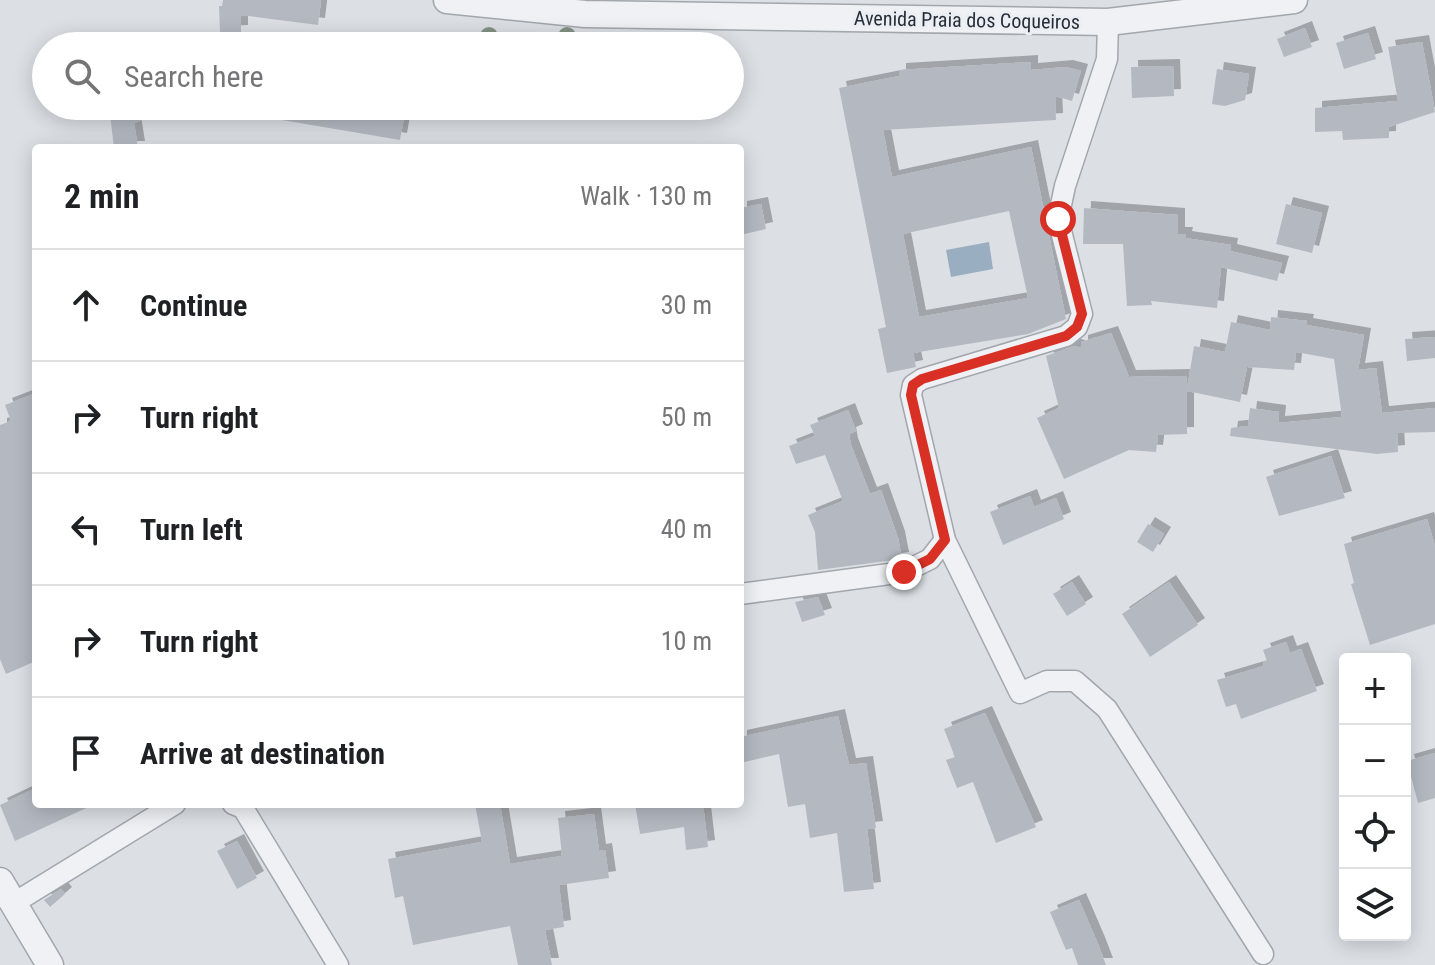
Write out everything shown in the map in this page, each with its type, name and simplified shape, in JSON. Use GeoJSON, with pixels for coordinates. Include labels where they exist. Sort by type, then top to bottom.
{"type":"FeatureCollection","features":[{"type":"Feature","properties":{"kind":"street","name":"Avenida Praia dos Coqueiros"},"geometry":{"type":"LineString","coordinates":[[447,0],[585,14],[1108,22],[1294,0]]}},
{"type":"Feature","properties":{"kind":"street"},"geometry":{"type":"LineString","coordinates":[[1108,22],[1107,59],[1065,186],[1058,219],[1082,314],[1077,327],[1066,336],[922,379],[913,385],[911,395],[945,540],[1020,693],[1047,681],[1075,681],[1107,709],[1263,954]]}},
{"type":"Feature","properties":{"kind":"street"},"geometry":{"type":"LineString","coordinates":[[744,593],[904,572],[930,559],[945,540]]}},
{"type":"Feature","properties":{"kind":"street"},"geometry":{"type":"LineString","coordinates":[[50,965],[7,892],[167,808]]}},
{"type":"Feature","properties":{"kind":"street"},"geometry":{"type":"LineString","coordinates":[[243,808],[338,965]]}},
{"type":"Feature","properties":{"kind":"water"},"geometry":{"type":"Polygon","coordinates":[[[989,242],[993,269],[951,277],[946,250],[989,242]]]}},
{"type":"Feature","properties":{"kind":"building"},"geometry":{"type":"Polygon","coordinates":[[[223,0],[321,0],[318,25],[241,15],[241,32],[220,32],[219,6],[222,6],[223,0]]]}},
{"type":"Feature","properties":{"kind":"building"},"geometry":{"type":"Polygon","coordinates":[[[1305,28],[1312,47],[1284,57],[1277,39],[1305,28]]]}},
{"type":"Feature","properties":{"kind":"building"},"geometry":{"type":"Polygon","coordinates":[[[1368,33],[1376,59],[1344,69],[1336,43],[1368,33]]]}},
{"type":"Feature","properties":{"kind":"building"},"geometry":{"type":"Polygon","coordinates":[[[1422,42],[1435,112],[1389,127],[1389,138],[1343,140],[1342,131],[1315,132],[1315,108],[1398,101],[1388,47],[1422,42]]]}},
{"type":"Feature","properties":{"kind":"building"},"geometry":{"type":"Polygon","coordinates":[[[1031,62],[1031,70],[1066,67],[1081,71],[1072,101],[1055,96],[1056,120],[883,130],[892,177],[1031,147],[1066,319],[1028,334],[913,353],[916,367],[887,373],[878,329],[886,327],[839,88],[899,76],[899,70],[1031,62]],[[1009,211],[903,234],[919,317],[1028,298],[1009,211]]]}},
{"type":"Feature","properties":{"kind":"building"},"geometry":{"type":"Polygon","coordinates":[[[1173,66],[1174,96],[1132,98],[1131,67],[1173,66]]]}},
{"type":"Feature","properties":{"kind":"building"},"geometry":{"type":"Polygon","coordinates":[[[1217,69],[1249,74],[1245,100],[1225,106],[1212,104],[1217,69]]]}},
{"type":"Feature","properties":{"kind":"building"},"geometry":{"type":"Polygon","coordinates":[[[111,120],[142,120],[134,123],[137,144],[114,144],[111,120]]]}},
{"type":"Feature","properties":{"kind":"building"},"geometry":{"type":"Polygon","coordinates":[[[282,120],[404,120],[400,140],[282,120]]]}},
{"type":"Feature","properties":{"kind":"building"},"geometry":{"type":"Polygon","coordinates":[[[761,204],[766,229],[744,234],[744,207],[761,204]]]}},
{"type":"Feature","properties":{"kind":"building"},"geometry":{"type":"Polygon","coordinates":[[[1286,204],[1322,213],[1312,253],[1276,244],[1286,204]]]}},
{"type":"Feature","properties":{"kind":"building"},"geometry":{"type":"Polygon","coordinates":[[[1084,208],[1178,215],[1178,234],[1186,234],[1185,238],[1231,245],[1230,251],[1282,263],[1277,281],[1221,267],[1217,308],[1151,301],[1152,305],[1127,306],[1123,244],[1083,244],[1084,208]]]}},
{"type":"Feature","properties":{"kind":"building"},"geometry":{"type":"Polygon","coordinates":[[[1271,317],[1307,321],[1306,325],[1364,335],[1358,370],[1376,368],[1382,413],[1435,408],[1435,432],[1397,433],[1398,452],[1377,454],[1230,436],[1231,428],[1248,426],[1250,408],[1279,412],[1278,423],[1342,417],[1334,359],[1296,352],[1294,370],[1247,367],[1240,402],[1187,391],[1187,434],[1158,435],[1156,452],[1129,450],[1064,479],[1037,418],[1059,408],[1046,356],[1074,346],[1081,348],[1081,342],[1111,333],[1129,377],[1186,376],[1187,389],[1194,346],[1225,352],[1231,322],[1270,330],[1271,317]]]}},
{"type":"Feature","properties":{"kind":"building"},"geometry":{"type":"Polygon","coordinates":[[[1435,337],[1435,358],[1407,361],[1405,339],[1435,337]]]}},
{"type":"Feature","properties":{"kind":"building"},"geometry":{"type":"Polygon","coordinates":[[[32,395],[32,663],[6,674],[0,659],[0,425],[11,421],[5,405],[32,395]]]}},
{"type":"Feature","properties":{"kind":"building"},"geometry":{"type":"Polygon","coordinates":[[[848,410],[856,431],[849,434],[851,445],[870,494],[881,490],[902,559],[818,570],[815,532],[808,515],[843,501],[825,455],[796,464],[789,446],[815,436],[810,425],[848,410]]]}},
{"type":"Feature","properties":{"kind":"building"},"geometry":{"type":"Polygon","coordinates":[[[1331,456],[1345,498],[1279,516],[1266,477],[1331,456]]]}},
{"type":"Feature","properties":{"kind":"building"},"geometry":{"type":"Polygon","coordinates":[[[1030,496],[1034,507],[1056,498],[1064,519],[1003,545],[990,512],[1030,496]]]}},
{"type":"Feature","properties":{"kind":"building"},"geometry":{"type":"Polygon","coordinates":[[[1427,519],[1435,546],[1435,624],[1370,645],[1351,584],[1354,583],[1344,544],[1427,519]]]}},
{"type":"Feature","properties":{"kind":"building"},"geometry":{"type":"Polygon","coordinates":[[[1148,524],[1164,534],[1153,552],[1137,542],[1148,524]]]}},
{"type":"Feature","properties":{"kind":"building"},"geometry":{"type":"Polygon","coordinates":[[[1072,582],[1086,604],[1067,616],[1053,594],[1072,582]]]}},
{"type":"Feature","properties":{"kind":"building"},"geometry":{"type":"Polygon","coordinates":[[[1169,582],[1198,625],[1150,657],[1122,614],[1169,582]]]}},
{"type":"Feature","properties":{"kind":"building"},"geometry":{"type":"Polygon","coordinates":[[[818,597],[825,615],[802,622],[795,602],[818,597]]]}},
{"type":"Feature","properties":{"kind":"building"},"geometry":{"type":"Polygon","coordinates":[[[1286,642],[1290,653],[1301,649],[1317,691],[1241,719],[1236,704],[1226,707],[1217,680],[1264,666],[1263,662],[1267,661],[1263,650],[1286,642]]]}},
{"type":"Feature","properties":{"kind":"building"},"geometry":{"type":"Polygon","coordinates":[[[985,713],[1036,827],[996,843],[973,782],[957,788],[946,760],[955,757],[944,729],[985,713]]]}},
{"type":"Feature","properties":{"kind":"building"},"geometry":{"type":"Polygon","coordinates":[[[838,716],[849,765],[866,763],[876,828],[867,829],[874,889],[844,892],[837,833],[810,838],[805,804],[788,807],[779,754],[744,762],[744,736],[838,716]]]}},
{"type":"Feature","properties":{"kind":"building"},"geometry":{"type":"Polygon","coordinates":[[[1435,753],[1435,798],[1418,803],[1411,776],[1411,760],[1435,753]]]}},
{"type":"Feature","properties":{"kind":"building"},"geometry":{"type":"Polygon","coordinates":[[[32,790],[32,808],[86,808],[15,841],[0,805],[32,790]]]}},
{"type":"Feature","properties":{"kind":"building"},"geometry":{"type":"Polygon","coordinates":[[[476,808],[501,808],[510,864],[562,856],[558,818],[594,814],[599,851],[605,850],[609,878],[559,885],[564,927],[545,930],[552,965],[518,965],[510,926],[413,945],[403,896],[395,898],[388,859],[482,842],[476,808]]]}},
{"type":"Feature","properties":{"kind":"building"},"geometry":{"type":"Polygon","coordinates":[[[636,808],[703,808],[708,847],[686,850],[684,827],[640,834],[636,808]]]}},
{"type":"Feature","properties":{"kind":"building"},"geometry":{"type":"Polygon","coordinates":[[[237,841],[257,878],[237,889],[217,851],[237,841]]]}},
{"type":"Feature","properties":{"kind":"building"},"geometry":{"type":"Polygon","coordinates":[[[61,889],[65,894],[50,907],[44,900],[61,889]]]}},
{"type":"Feature","properties":{"kind":"building"},"geometry":{"type":"Polygon","coordinates":[[[1079,900],[1106,965],[1078,965],[1072,948],[1066,950],[1050,912],[1079,900]]]}},
{"type":"Feature","properties":{"kind":"route"},"geometry":{"type":"LineString","coordinates":[[904,572],[930,559],[945,540],[911,395],[913,385],[922,379],[1066,336],[1077,327],[1082,314],[1058,219]]}}]}
